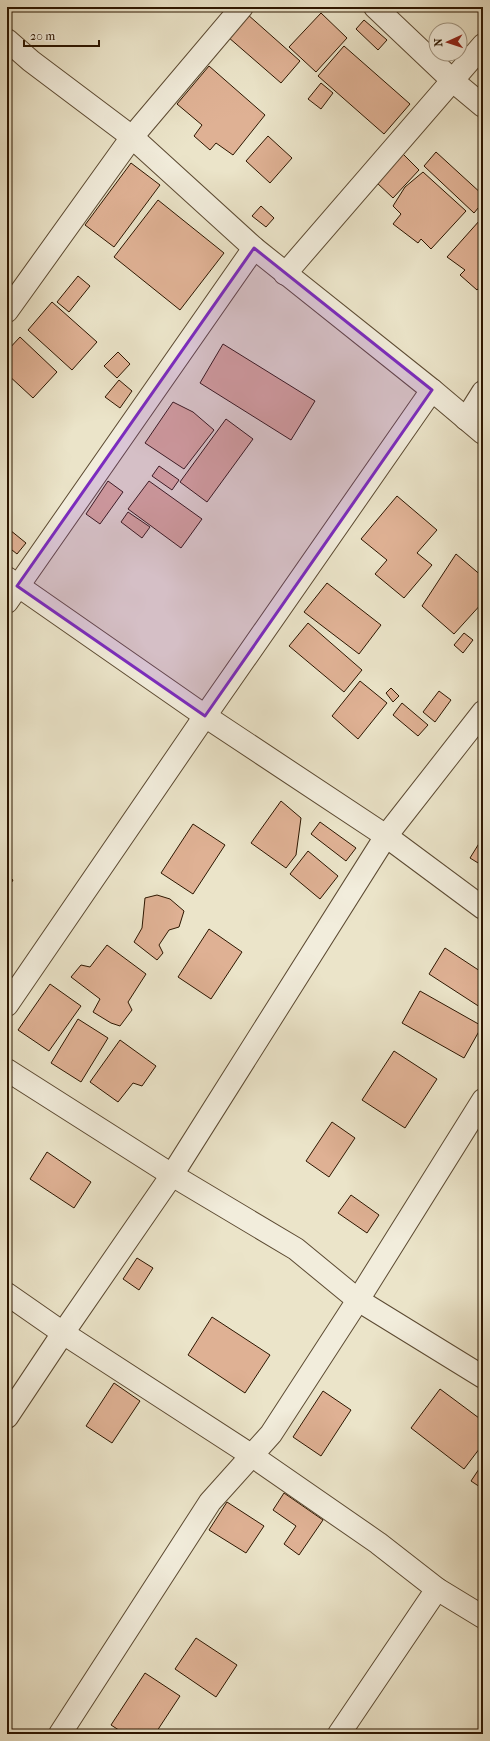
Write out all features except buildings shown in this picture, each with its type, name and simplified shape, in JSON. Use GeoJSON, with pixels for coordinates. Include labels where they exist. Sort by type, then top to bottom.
{"type":"FeatureCollection","features":[{"type":"Feature","properties":{"kind":"street"},"geometry":{"type":"LineString","coordinates":[[7,311],[132,137],[242,7]]}},
{"type":"Feature","properties":{"kind":"street"},"geometry":{"type":"LineString","coordinates":[[375,7],[453,81],[483,106]]}},
{"type":"Feature","properties":{"kind":"street"},"geometry":{"type":"LineString","coordinates":[[7,40],[31,61],[132,137],[254,248],[432,390],[483,433]]}},
{"type":"Feature","properties":{"kind":"street"},"geometry":{"type":"LineString","coordinates":[[286,274],[483,45]]}},
{"type":"Feature","properties":{"kind":"street"},"geometry":{"type":"LineString","coordinates":[[254,248],[10,589],[386,836],[483,908]]}},
{"type":"Feature","properties":{"kind":"street"},"geometry":{"type":"LineString","coordinates":[[7,1005],[205,716],[432,390]]}},
{"type":"Feature","properties":{"kind":"street"},"geometry":{"type":"LineString","coordinates":[[466,419],[483,392]]}},
{"type":"Feature","properties":{"kind":"street"},"geometry":{"type":"LineString","coordinates":[[7,1417],[172,1175],[386,836],[483,712]]}},
{"type":"Feature","properties":{"kind":"street"},"geometry":{"type":"LineString","coordinates":[[7,1070],[172,1175],[296,1249],[358,1300],[483,1377]]}},
{"type":"Feature","properties":{"kind":"street"},"geometry":{"type":"LineString","coordinates":[[60,1734],[210,1502],[271,1434],[358,1300],[483,1100]]}},
{"type":"Feature","properties":{"kind":"street"},"geometry":{"type":"LineString","coordinates":[[7,1294],[63,1333],[251,1455],[378,1543],[437,1589],[483,1617]]}},
{"type":"Feature","properties":{"kind":"street"},"geometry":{"type":"LineString","coordinates":[[339,1734],[437,1589]]}},
{"type":"Feature","properties":{"kind":"highlighted area"},"geometry":{"type":"Polygon","coordinates":[[[254,248],[432,390],[205,716],[17,586],[254,248]]]}}]}
